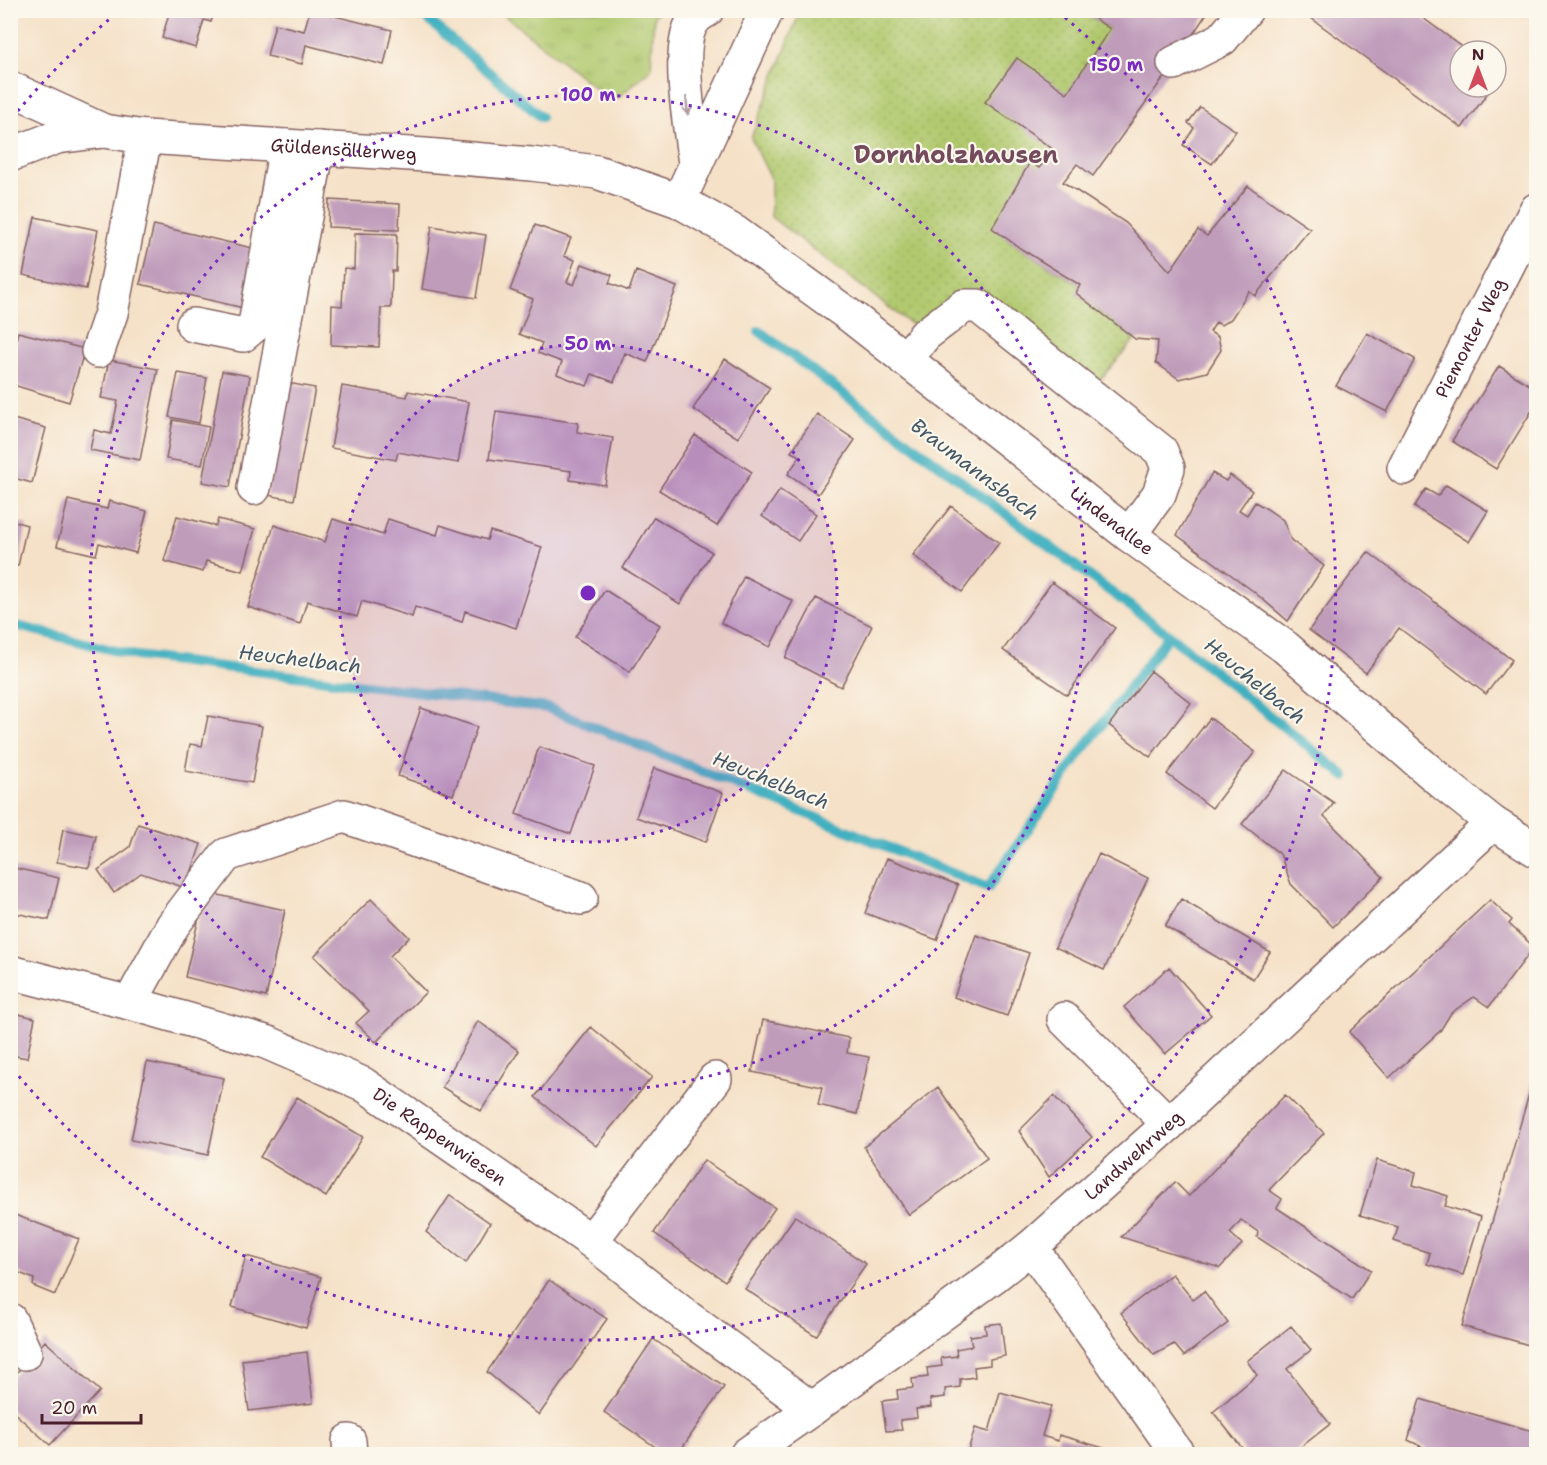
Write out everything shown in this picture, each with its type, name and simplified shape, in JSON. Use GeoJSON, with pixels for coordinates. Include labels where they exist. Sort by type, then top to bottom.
{"type":"FeatureCollection","features":[{"type":"Feature","properties":{"kind":"street"},"geometry":{"type":"LineString","coordinates":[[695,163],[687,106],[686,48],[689,30],[695,19],[707,10]]}},
{"type":"Feature","properties":{"kind":"street"},"geometry":{"type":"LineString","coordinates":[[1174,63],[1222,39],[1246,10]]}},
{"type":"Feature","properties":{"kind":"street"},"geometry":{"type":"LineString","coordinates":[[679,201],[757,15]]}},
{"type":"Feature","properties":{"kind":"street","name":"Güldensöllerweg"},"geometry":{"type":"LineString","coordinates":[[10,88],[104,131],[145,137],[484,160],[597,172],[679,201]]}},
{"type":"Feature","properties":{"kind":"street"},"geometry":{"type":"LineString","coordinates":[[10,155],[57,137],[104,131]]}},
{"type":"Feature","properties":{"kind":"street"},"geometry":{"type":"LineString","coordinates":[[98,351],[111,313],[145,137]]}},
{"type":"Feature","properties":{"kind":"street"},"geometry":{"type":"LineString","coordinates":[[193,325],[243,335],[255,325],[286,146]]}},
{"type":"Feature","properties":{"kind":"street"},"geometry":{"type":"LineString","coordinates":[[254,488],[318,148]]}},
{"type":"Feature","properties":{"kind":"street","name":"Lindenallee"},"geometry":{"type":"LineString","coordinates":[[679,201],[736,233],[853,318],[1129,535],[1285,647],[1443,783],[1493,823],[1536,850]]}},
{"type":"Feature","properties":{"kind":"street","name":"Piemonter Weg"},"geometry":{"type":"LineString","coordinates":[[1404,468],[1536,210]]}},
{"type":"Feature","properties":{"kind":"street"},"geometry":{"type":"LineString","coordinates":[[905,360],[925,335],[946,319],[964,306],[978,306],[1161,451],[1168,468],[1159,494],[1129,535]]}},
{"type":"Feature","properties":{"kind":"street"},"geometry":{"type":"LineString","coordinates":[[130,1003],[173,925],[226,855],[344,816],[581,898]]}},
{"type":"Feature","properties":{"kind":"street","name":"Landwehrweg"},"geometry":{"type":"LineString","coordinates":[[747,1455],[1031,1247],[1169,1124],[1493,823]]}},
{"type":"Feature","properties":{"kind":"street","name":"Die Rappenwiesen"},"geometry":{"type":"LineString","coordinates":[[10,972],[266,1042],[363,1084],[591,1241],[687,1317],[812,1409]]}},
{"type":"Feature","properties":{"kind":"street"},"geometry":{"type":"LineString","coordinates":[[1064,1020],[1169,1124]]}},
{"type":"Feature","properties":{"kind":"street"},"geometry":{"type":"LineString","coordinates":[[591,1241],[715,1079]]}},
{"type":"Feature","properties":{"kind":"street"},"geometry":{"type":"LineString","coordinates":[[1031,1247],[1178,1455]]}},
{"type":"Feature","properties":{"kind":"street"},"geometry":{"type":"LineString","coordinates":[[10,1320],[25,1353]]}},
{"type":"Feature","properties":{"kind":"green space"},"geometry":{"type":"Polygon","coordinates":[[[499,11],[658,11],[654,16],[651,69],[613,102],[499,11]]]}},
{"type":"Feature","properties":{"kind":"green space"},"geometry":{"type":"Polygon","coordinates":[[[800,11],[1082,11],[1110,29],[1076,119],[993,228],[1023,250],[1080,285],[1076,293],[1135,339],[1094,387],[976,293],[925,335],[771,217],[771,179],[751,138],[800,11]]]}},
{"type":"Feature","properties":{"kind":"building"},"geometry":{"type":"Polygon","coordinates":[[[112,10],[126,10],[124,15],[112,10]]]}},
{"type":"Feature","properties":{"kind":"building"},"geometry":{"type":"Polygon","coordinates":[[[170,10],[215,10],[211,22],[204,20],[196,48],[162,38],[170,10]]]}},
{"type":"Feature","properties":{"kind":"building"},"geometry":{"type":"Polygon","coordinates":[[[310,10],[392,30],[384,65],[306,45],[302,64],[267,56],[275,24],[304,31],[310,10]]]}},
{"type":"Feature","properties":{"kind":"building"},"geometry":{"type":"Polygon","coordinates":[[[1082,10],[1209,10],[1093,176],[1077,164],[1063,182],[1126,223],[1170,271],[1198,230],[1207,236],[1248,186],[1310,229],[1255,296],[1249,291],[1231,319],[1221,325],[1216,322],[1210,332],[1218,337],[1221,350],[1207,372],[1179,379],[1156,363],[1158,341],[1135,339],[1076,293],[1080,285],[992,228],[1030,162],[1039,168],[1054,150],[985,102],[1017,58],[1067,93],[1110,29],[1082,10]]]}},
{"type":"Feature","properties":{"kind":"building"},"geometry":{"type":"Polygon","coordinates":[[[1300,10],[1412,10],[1452,39],[1448,39],[1448,99],[1483,99],[1462,128],[1300,10]]]}},
{"type":"Feature","properties":{"kind":"building"},"geometry":{"type":"Polygon","coordinates":[[[1200,107],[1236,131],[1212,164],[1183,145],[1194,128],[1188,123],[1200,107]]]}},
{"type":"Feature","properties":{"kind":"building"},"geometry":{"type":"Polygon","coordinates":[[[329,200],[400,204],[399,230],[328,227],[329,200]]]}},
{"type":"Feature","properties":{"kind":"building"},"geometry":{"type":"Polygon","coordinates":[[[35,217],[98,230],[86,289],[23,275],[35,217]]]}},
{"type":"Feature","properties":{"kind":"building"},"geometry":{"type":"Polygon","coordinates":[[[154,225],[261,250],[248,309],[140,284],[154,225]]]}},
{"type":"Feature","properties":{"kind":"building"},"geometry":{"type":"Polygon","coordinates":[[[535,225],[571,238],[564,256],[575,260],[567,282],[574,285],[582,264],[612,275],[609,283],[629,291],[636,271],[677,287],[647,362],[625,353],[614,382],[592,374],[587,386],[557,374],[562,362],[538,353],[542,343],[519,334],[533,299],[510,290],[535,225]]]}},
{"type":"Feature","properties":{"kind":"building"},"geometry":{"type":"Polygon","coordinates":[[[432,226],[486,235],[476,298],[422,289],[432,226]]]}},
{"type":"Feature","properties":{"kind":"building"},"geometry":{"type":"Polygon","coordinates":[[[355,233],[397,234],[396,271],[392,271],[391,308],[381,308],[379,347],[331,345],[332,305],[342,306],[344,268],[354,269],[355,233]]]}},
{"type":"Feature","properties":{"kind":"building"},"geometry":{"type":"Polygon","coordinates":[[[18,332],[85,349],[69,402],[10,384],[10,364],[18,332]]]}},
{"type":"Feature","properties":{"kind":"building"},"geometry":{"type":"Polygon","coordinates":[[[1367,333],[1415,359],[1387,412],[1336,386],[1367,333]]]}},
{"type":"Feature","properties":{"kind":"building"},"geometry":{"type":"Polygon","coordinates":[[[725,359],[770,388],[738,438],[693,409],[725,359]]]}},
{"type":"Feature","properties":{"kind":"building"},"geometry":{"type":"Polygon","coordinates":[[[109,360],[158,369],[140,460],[90,450],[94,430],[111,434],[118,401],[101,398],[109,360]]]}},
{"type":"Feature","properties":{"kind":"building"},"geometry":{"type":"Polygon","coordinates":[[[1499,366],[1536,389],[1536,404],[1496,469],[1452,441],[1499,366]]]}},
{"type":"Feature","properties":{"kind":"building"},"geometry":{"type":"Polygon","coordinates":[[[222,371],[250,376],[230,487],[202,482],[222,371]]]}},
{"type":"Feature","properties":{"kind":"building"},"geometry":{"type":"Polygon","coordinates":[[[178,373],[207,378],[199,423],[169,417],[178,373]]]}},
{"type":"Feature","properties":{"kind":"building"},"geometry":{"type":"Polygon","coordinates":[[[288,383],[315,388],[294,500],[267,495],[288,383]]]}},
{"type":"Feature","properties":{"kind":"building"},"geometry":{"type":"Polygon","coordinates":[[[342,386],[407,397],[408,391],[469,402],[458,463],[398,452],[396,460],[331,448],[342,386]]]}},
{"type":"Feature","properties":{"kind":"building"},"geometry":{"type":"Polygon","coordinates":[[[496,411],[578,423],[577,432],[613,438],[605,485],[570,480],[571,471],[489,459],[496,411]]]}},
{"type":"Feature","properties":{"kind":"building"},"geometry":{"type":"Polygon","coordinates":[[[817,414],[855,440],[818,494],[788,474],[800,456],[791,452],[817,414]]]}},
{"type":"Feature","properties":{"kind":"building"},"geometry":{"type":"Polygon","coordinates":[[[10,418],[46,428],[32,483],[10,477],[10,418]]]}},
{"type":"Feature","properties":{"kind":"building"},"geometry":{"type":"Polygon","coordinates":[[[173,420],[209,427],[202,465],[166,459],[173,420]]]}},
{"type":"Feature","properties":{"kind":"building"},"geometry":{"type":"Polygon","coordinates":[[[695,435],[752,472],[717,526],[659,490],[695,435]]]}},
{"type":"Feature","properties":{"kind":"building"},"geometry":{"type":"Polygon","coordinates":[[[1212,473],[1226,481],[1230,475],[1252,491],[1239,510],[1247,515],[1255,502],[1267,509],[1283,520],[1291,540],[1324,566],[1288,621],[1253,591],[1177,535],[1212,473]]]}},
{"type":"Feature","properties":{"kind":"building"},"geometry":{"type":"Polygon","coordinates":[[[1446,485],[1488,511],[1469,542],[1414,507],[1426,489],[1438,496],[1446,485]]]}},
{"type":"Feature","properties":{"kind":"building"},"geometry":{"type":"Polygon","coordinates":[[[780,490],[816,514],[798,541],[762,516],[780,490]]]}},
{"type":"Feature","properties":{"kind":"building"},"geometry":{"type":"Polygon","coordinates":[[[68,500],[107,509],[109,501],[147,511],[136,553],[99,543],[96,555],[57,546],[68,500]]]}},
{"type":"Feature","properties":{"kind":"building"},"geometry":{"type":"Polygon","coordinates":[[[951,506],[999,543],[962,592],[913,555],[951,506]]]}},
{"type":"Feature","properties":{"kind":"building"},"geometry":{"type":"Polygon","coordinates":[[[177,516],[216,526],[218,519],[255,529],[243,571],[206,561],[203,572],[164,561],[177,516]]]}},
{"type":"Feature","properties":{"kind":"building"},"geometry":{"type":"Polygon","coordinates":[[[654,517],[712,552],[680,604],[623,568],[654,517]]]}},
{"type":"Feature","properties":{"kind":"building"},"geometry":{"type":"Polygon","coordinates":[[[333,519],[383,535],[388,519],[437,535],[440,525],[487,540],[490,531],[542,547],[516,628],[465,611],[462,622],[415,607],[412,617],[362,601],[357,617],[307,601],[300,624],[248,607],[274,525],[325,542],[333,519]]]}},
{"type":"Feature","properties":{"kind":"building"},"geometry":{"type":"Polygon","coordinates":[[[10,520],[27,525],[18,566],[10,565],[10,520]]]}},
{"type":"Feature","properties":{"kind":"building"},"geometry":{"type":"Polygon","coordinates":[[[1368,552],[1512,660],[1486,694],[1399,628],[1366,673],[1309,630],[1368,552]]]}},
{"type":"Feature","properties":{"kind":"building"},"geometry":{"type":"Polygon","coordinates":[[[744,576],[793,601],[770,647],[721,623],[744,576]]]}},
{"type":"Feature","properties":{"kind":"building"},"geometry":{"type":"Polygon","coordinates":[[[1052,582],[1115,628],[1067,695],[1003,650],[1052,582]]]}},
{"type":"Feature","properties":{"kind":"building"},"geometry":{"type":"Polygon","coordinates":[[[605,590],[660,625],[630,672],[575,637],[605,590]]]}},
{"type":"Feature","properties":{"kind":"building"},"geometry":{"type":"Polygon","coordinates":[[[816,598],[872,626],[841,687],[785,658],[816,598]]]}},
{"type":"Feature","properties":{"kind":"building"},"geometry":{"type":"Polygon","coordinates":[[[1151,671],[1191,703],[1150,757],[1109,725],[1151,671]]]}},
{"type":"Feature","properties":{"kind":"building"},"geometry":{"type":"Polygon","coordinates":[[[421,708],[477,727],[453,795],[398,776],[421,708]]]}},
{"type":"Feature","properties":{"kind":"building"},"geometry":{"type":"Polygon","coordinates":[[[208,716],[262,726],[252,783],[185,771],[190,744],[202,746],[208,716]]]}},
{"type":"Feature","properties":{"kind":"building"},"geometry":{"type":"Polygon","coordinates":[[[1210,718],[1255,752],[1212,808],[1167,774],[1210,718]]]}},
{"type":"Feature","properties":{"kind":"building"},"geometry":{"type":"Polygon","coordinates":[[[539,747],[595,766],[571,834],[516,814],[539,747]]]}},
{"type":"Feature","properties":{"kind":"building"},"geometry":{"type":"Polygon","coordinates":[[[654,768],[723,793],[706,842],[636,817],[654,768]]]}},
{"type":"Feature","properties":{"kind":"building"},"geometry":{"type":"Polygon","coordinates":[[[1286,770],[1334,803],[1324,816],[1383,877],[1333,927],[1291,884],[1280,854],[1242,824],[1286,770]]]}},
{"type":"Feature","properties":{"kind":"building"},"geometry":{"type":"Polygon","coordinates":[[[138,824],[201,844],[186,888],[141,873],[114,893],[98,870],[130,847],[138,824]]]}},
{"type":"Feature","properties":{"kind":"building"},"geometry":{"type":"Polygon","coordinates":[[[63,829],[96,836],[89,868],[57,862],[63,829]]]}},
{"type":"Feature","properties":{"kind":"building"},"geometry":{"type":"Polygon","coordinates":[[[1099,854],[1148,878],[1104,970],[1055,947],[1099,854]]]}},
{"type":"Feature","properties":{"kind":"building"},"geometry":{"type":"Polygon","coordinates":[[[887,858],[958,885],[937,940],[865,913],[887,858]]]}},
{"type":"Feature","properties":{"kind":"building"},"geometry":{"type":"Polygon","coordinates":[[[10,867],[59,878],[49,920],[10,912],[10,867]]]}},
{"type":"Feature","properties":{"kind":"building"},"geometry":{"type":"Polygon","coordinates":[[[205,892],[285,910],[266,997],[185,977],[205,892]]]}},
{"type":"Feature","properties":{"kind":"building"},"geometry":{"type":"Polygon","coordinates":[[[371,899],[409,937],[390,956],[426,992],[376,1042],[356,1023],[369,1011],[314,956],[371,899]]]}},
{"type":"Feature","properties":{"kind":"building"},"geometry":{"type":"Polygon","coordinates":[[[1181,899],[1270,952],[1253,979],[1165,926],[1181,899]]]}},
{"type":"Feature","properties":{"kind":"building"},"geometry":{"type":"Polygon","coordinates":[[[1490,900],[1512,920],[1509,924],[1534,947],[1489,1007],[1474,997],[1451,1013],[1440,1031],[1389,1078],[1349,1032],[1490,900]]]}},
{"type":"Feature","properties":{"kind":"building"},"geometry":{"type":"Polygon","coordinates":[[[976,935],[1029,953],[1007,1016],[954,997],[976,935]]]}},
{"type":"Feature","properties":{"kind":"building"},"geometry":{"type":"Polygon","coordinates":[[[1169,967],[1211,1015],[1165,1054],[1124,1007],[1169,967]]]}},
{"type":"Feature","properties":{"kind":"building"},"geometry":{"type":"Polygon","coordinates":[[[10,1012],[35,1018],[27,1058],[10,1055],[10,1012]]]}},
{"type":"Feature","properties":{"kind":"building"},"geometry":{"type":"Polygon","coordinates":[[[763,1020],[849,1038],[847,1053],[869,1057],[857,1114],[818,1105],[822,1087],[752,1072],[763,1020]]]}},
{"type":"Feature","properties":{"kind":"building"},"geometry":{"type":"Polygon","coordinates":[[[478,1021],[519,1051],[481,1111],[442,1087],[478,1021]]]}},
{"type":"Feature","properties":{"kind":"building"},"geometry":{"type":"Polygon","coordinates":[[[591,1027],[652,1077],[596,1146],[535,1097],[591,1027]]]}},
{"type":"Feature","properties":{"kind":"building"},"geometry":{"type":"Polygon","coordinates":[[[147,1062],[224,1078],[208,1155],[131,1140],[147,1062]]]}},
{"type":"Feature","properties":{"kind":"building"},"geometry":{"type":"Polygon","coordinates":[[[1536,1070],[1536,1347],[1462,1326],[1536,1070]]]}},
{"type":"Feature","properties":{"kind":"building"},"geometry":{"type":"Polygon","coordinates":[[[938,1087],[987,1158],[909,1215],[864,1147],[938,1087]]]}},
{"type":"Feature","properties":{"kind":"building"},"geometry":{"type":"Polygon","coordinates":[[[1285,1095],[1324,1133],[1269,1190],[1282,1199],[1277,1208],[1371,1270],[1352,1299],[1257,1237],[1258,1232],[1241,1220],[1230,1233],[1242,1244],[1220,1268],[1121,1237],[1175,1182],[1189,1196],[1285,1095]]]}},
{"type":"Feature","properties":{"kind":"building"},"geometry":{"type":"Polygon","coordinates":[[[1054,1096],[1092,1137],[1049,1177],[1019,1131],[1054,1096]]]}},
{"type":"Feature","properties":{"kind":"building"},"geometry":{"type":"Polygon","coordinates":[[[297,1097],[363,1137],[326,1197],[260,1157],[297,1097]]]}},
{"type":"Feature","properties":{"kind":"building"},"geometry":{"type":"Polygon","coordinates":[[[704,1160],[775,1208],[725,1281],[654,1233],[704,1160]]]}},
{"type":"Feature","properties":{"kind":"building"},"geometry":{"type":"Polygon","coordinates":[[[1377,1160],[1416,1172],[1413,1185],[1448,1196],[1445,1206],[1481,1217],[1463,1275],[1427,1264],[1430,1253],[1394,1241],[1398,1227],[1360,1215],[1377,1160]]]}},
{"type":"Feature","properties":{"kind":"building"},"geometry":{"type":"Polygon","coordinates":[[[450,1195],[490,1223],[466,1263],[426,1232],[450,1195]]]}},
{"type":"Feature","properties":{"kind":"building"},"geometry":{"type":"Polygon","coordinates":[[[10,1213],[79,1239],[55,1295],[33,1286],[34,1279],[10,1269],[10,1213]]]}},
{"type":"Feature","properties":{"kind":"building"},"geometry":{"type":"Polygon","coordinates":[[[795,1216],[866,1264],[816,1336],[745,1289],[795,1216]]]}},
{"type":"Feature","properties":{"kind":"building"},"geometry":{"type":"Polygon","coordinates":[[[246,1256],[321,1277],[306,1328],[232,1307],[246,1256]]]}},
{"type":"Feature","properties":{"kind":"building"},"geometry":{"type":"Polygon","coordinates":[[[1172,1274],[1193,1300],[1204,1291],[1228,1323],[1184,1356],[1174,1344],[1154,1355],[1121,1313],[1172,1274]]]}},
{"type":"Feature","properties":{"kind":"building"},"geometry":{"type":"Polygon","coordinates":[[[549,1280],[607,1319],[539,1415],[487,1372],[549,1280]]]}},
{"type":"Feature","properties":{"kind":"building"},"geometry":{"type":"Polygon","coordinates":[[[1001,1323],[1005,1356],[990,1359],[990,1365],[974,1367],[975,1377],[960,1379],[960,1387],[945,1389],[945,1397],[930,1399],[931,1407],[916,1409],[917,1418],[900,1420],[902,1430],[886,1431],[882,1401],[898,1399],[897,1390],[913,1388],[912,1379],[928,1377],[927,1368],[942,1366],[941,1358],[957,1356],[956,1349],[972,1346],[970,1336],[986,1334],[985,1325],[1001,1323]]]}},
{"type":"Feature","properties":{"kind":"building"},"geometry":{"type":"Polygon","coordinates":[[[1291,1326],[1311,1350],[1287,1369],[1330,1424],[1292,1454],[1247,1454],[1213,1412],[1257,1375],[1247,1361],[1291,1326]]]}},
{"type":"Feature","properties":{"kind":"building"},"geometry":{"type":"Polygon","coordinates":[[[653,1339],[724,1387],[678,1454],[666,1454],[604,1412],[653,1339]]]}},
{"type":"Feature","properties":{"kind":"building"},"geometry":{"type":"Polygon","coordinates":[[[45,1341],[100,1391],[50,1445],[10,1409],[10,1380],[45,1341]]]}},
{"type":"Feature","properties":{"kind":"building"},"geometry":{"type":"Polygon","coordinates":[[[307,1352],[313,1403],[249,1411],[242,1360],[307,1352]]]}},
{"type":"Feature","properties":{"kind":"building"},"geometry":{"type":"Polygon","coordinates":[[[1000,1392],[1051,1406],[1042,1436],[1058,1441],[1059,1435],[1114,1451],[1113,1454],[967,1454],[975,1428],[989,1432],[1000,1392]]]}},
{"type":"Feature","properties":{"kind":"building"},"geometry":{"type":"Polygon","coordinates":[[[1420,1399],[1536,1432],[1536,1454],[1426,1454],[1427,1449],[1408,1440],[1420,1399]]]}},
{"type":"Feature","properties":{"kind":"waterway","name":"Braumannsbach"},"geometry":{"type":"LineString","coordinates":[[417,10],[541,117]]}},
{"type":"Feature","properties":{"kind":"waterway","name":"Braumannsbach"},"geometry":{"type":"LineString","coordinates":[[759,331],[1169,635]]}},
{"type":"Feature","properties":{"kind":"waterway","name":"Heuchelbach"},"geometry":{"type":"LineString","coordinates":[[10,624],[136,656],[548,708],[988,888],[1079,755],[1169,635],[1345,776]]}},
{"type":"Feature","properties":{"kind":"district","name":"Dornholzhausen"},"geometry":{"type":"Point","coordinates":[956,155]}}]}
